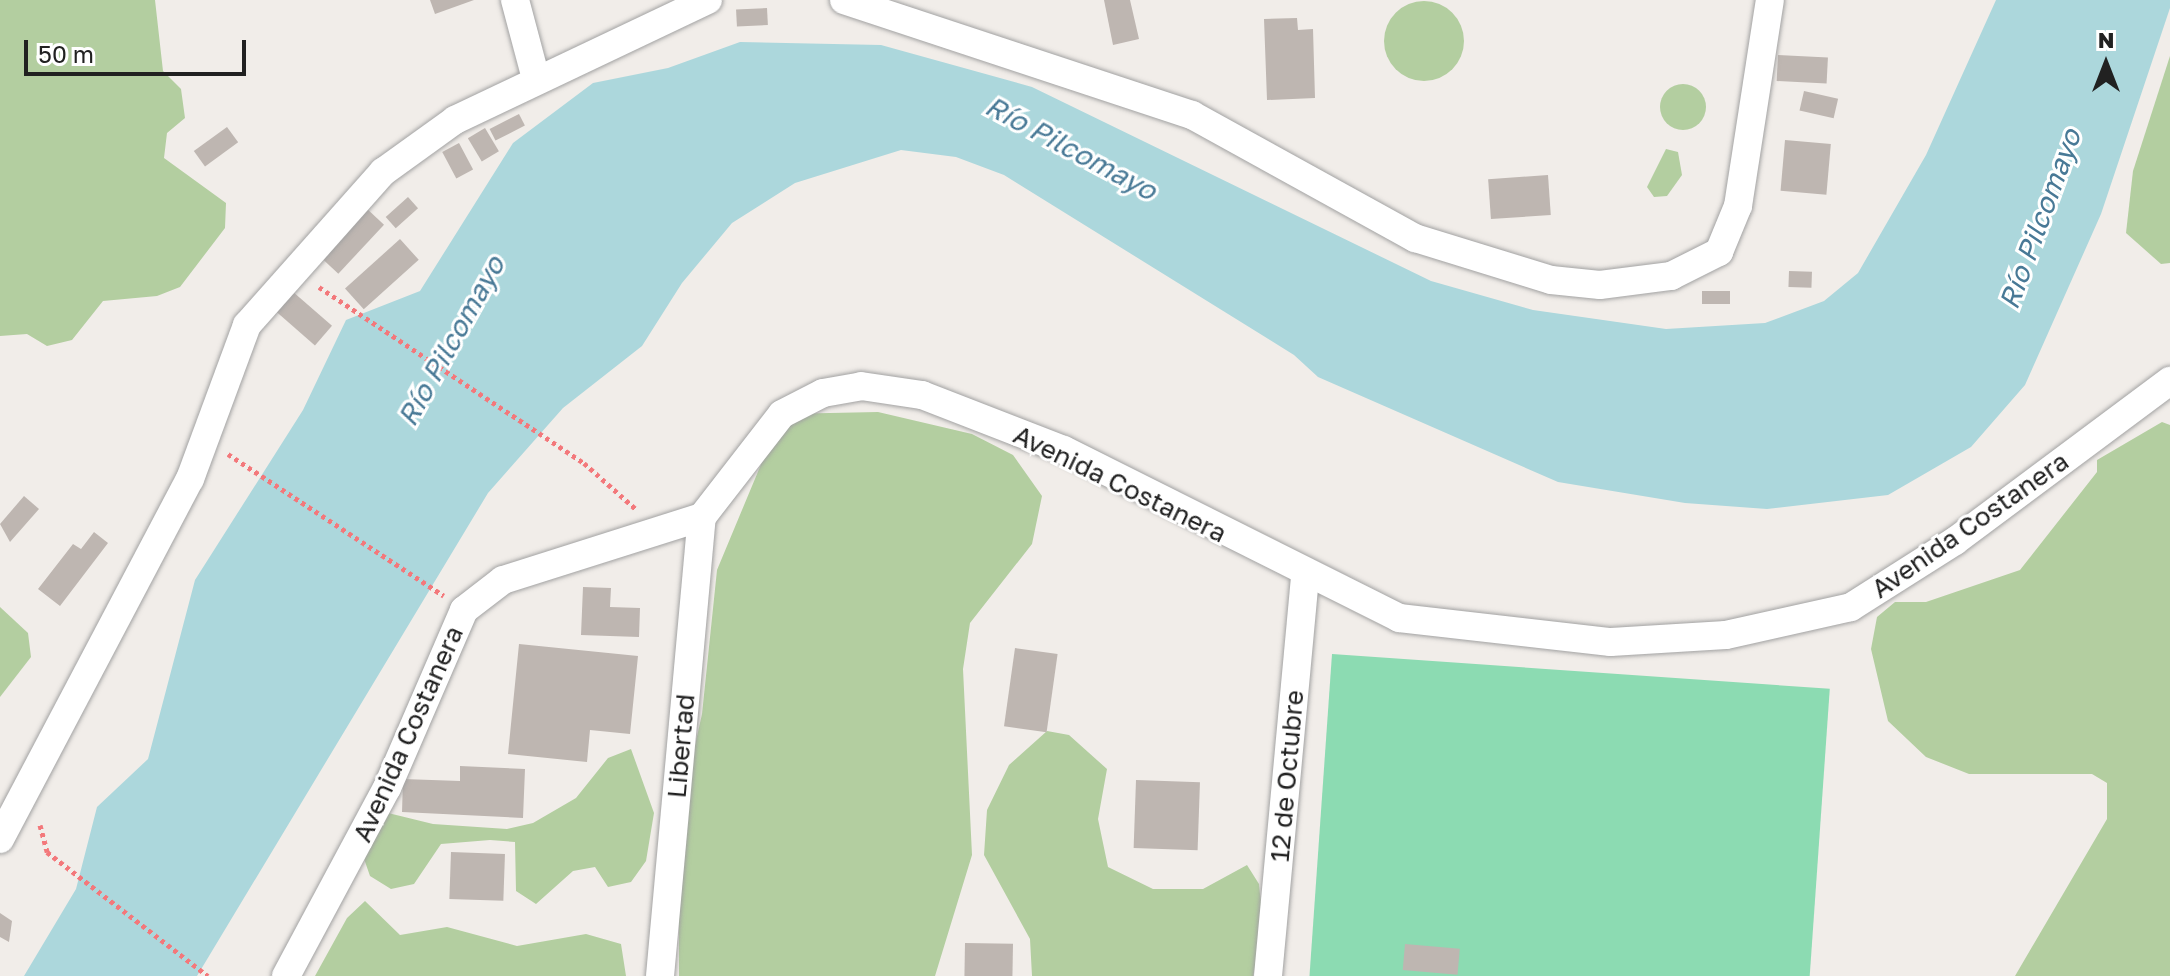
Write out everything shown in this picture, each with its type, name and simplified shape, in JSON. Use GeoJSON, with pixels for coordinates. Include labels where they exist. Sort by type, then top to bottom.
{"type":"FeatureCollection","features":[{"type":"Feature","properties":{"kind":"street"},"geometry":{"type":"LineString","coordinates":[[515,0],[536,79]]}},
{"type":"Feature","properties":{"kind":"street"},"geometry":{"type":"LineString","coordinates":[[0,839],[190,479],[247,325],[383,172],[455,120],[708,0]]}},
{"type":"Feature","properties":{"kind":"street"},"geometry":{"type":"LineString","coordinates":[[844,0],[1192,115],[1415,238],[1551,280],[1600,285],[1671,276],[1719,252],[1738,206],[1770,0]]}},
{"type":"Feature","properties":{"kind":"street","name":"Avenida Costanera"},"geometry":{"type":"LineString","coordinates":[[286,976],[387,788],[464,610],[503,580],[702,517],[782,414],[823,393],[861,386],[922,395],[1064,450],[1305,577],[1399,618],[1442,628],[1611,642],[1726,635],[1837,611],[1955,541],[2170,381]]}},
{"type":"Feature","properties":{"kind":"street","name":"Libertad"},"geometry":{"type":"LineString","coordinates":[[660,976],[702,517]]}},
{"type":"Feature","properties":{"kind":"street","name":"12 de Octubre"},"geometry":{"type":"LineString","coordinates":[[1268,976],[1305,577]]}},
{"type":"Feature","properties":{"kind":"path"},"geometry":{"type":"LineString","coordinates":[[341,306],[584,463],[660,530]]}},
{"type":"Feature","properties":{"kind":"path"},"geometry":{"type":"LineString","coordinates":[[237,459],[445,597]]}},
{"type":"Feature","properties":{"kind":"path"},"geometry":{"type":"LineString","coordinates":[[47,852],[208,976]]}},
{"type":"Feature","properties":{"kind":"green space"},"geometry":{"type":"Polygon","coordinates":[[[0,0],[155,0],[163,71],[181,89],[185,118],[167,133],[164,158],[226,203],[225,228],[180,287],[157,296],[103,301],[72,340],[47,346],[27,334],[0,336],[0,0]]]}},
{"type":"Feature","properties":{"kind":"green space"},"geometry":{"type":"Polygon","coordinates":[[[1424,1],[1439,4],[1452,13],[1461,26],[1464,41],[1461,56],[1452,69],[1439,78],[1424,81],[1409,78],[1396,69],[1387,56],[1384,41],[1387,26],[1396,13],[1409,4],[1424,1]]]}},
{"type":"Feature","properties":{"kind":"green space"},"geometry":{"type":"Polygon","coordinates":[[[2170,56],[2170,263],[2161,264],[2126,233],[2133,171],[2170,56]]]}},
{"type":"Feature","properties":{"kind":"green space"},"geometry":{"type":"Polygon","coordinates":[[[1683,84],[1699,91],[1706,107],[1699,123],[1683,130],[1667,123],[1660,107],[1667,91],[1683,84]]]}},
{"type":"Feature","properties":{"kind":"green space"},"geometry":{"type":"Polygon","coordinates":[[[1666,149],[1678,152],[1682,175],[1667,196],[1654,197],[1647,187],[1666,149]]]}},
{"type":"Feature","properties":{"kind":"green space"},"geometry":{"type":"Polygon","coordinates":[[[878,412],[972,434],[1013,455],[1042,496],[1032,544],[970,623],[963,669],[972,855],[935,976],[679,976],[679,817],[702,714],[717,570],[782,414],[878,412]]]}},
{"type":"Feature","properties":{"kind":"green space"},"geometry":{"type":"Polygon","coordinates":[[[2162,422],[2170,425],[2170,976],[2015,976],[2107,819],[2107,783],[2092,774],[1969,774],[1926,757],[1888,721],[1871,649],[1877,617],[1895,602],[1926,602],[2020,570],[2097,472],[2097,460],[2162,422]]]}},
{"type":"Feature","properties":{"kind":"green space"},"geometry":{"type":"Polygon","coordinates":[[[0,607],[28,633],[31,657],[0,697],[0,607]]]}},
{"type":"Feature","properties":{"kind":"green space"},"geometry":{"type":"Polygon","coordinates":[[[1332,654],[1830,689],[1810,976],[1309,976],[1332,654]]]}},
{"type":"Feature","properties":{"kind":"green space"},"geometry":{"type":"Polygon","coordinates":[[[1047,731],[1069,735],[1107,769],[1098,819],[1108,867],[1153,889],[1203,889],[1247,865],[1259,884],[1264,934],[1253,976],[1032,976],[1030,939],[984,855],[987,810],[1009,765],[1047,731]]]}},
{"type":"Feature","properties":{"kind":"green space"},"geometry":{"type":"Polygon","coordinates":[[[631,749],[654,813],[646,861],[631,882],[608,887],[595,867],[573,871],[536,904],[516,891],[515,842],[490,840],[441,844],[414,884],[391,889],[370,876],[362,853],[384,812],[433,824],[507,829],[533,823],[576,798],[608,758],[631,749]]]}},
{"type":"Feature","properties":{"kind":"green space"},"geometry":{"type":"Polygon","coordinates":[[[365,901],[400,935],[447,927],[517,946],[586,934],[621,944],[626,976],[315,976],[347,918],[365,901]]]}},
{"type":"Feature","properties":{"kind":"water","name":"Río Pilcomayo"},"geometry":{"type":"Polygon","coordinates":[[[1996,0],[2170,0],[2170,8],[2101,214],[2025,385],[1971,447],[1888,495],[1767,509],[1685,503],[1558,482],[1318,377],[1294,355],[1004,175],[956,157],[901,150],[795,183],[732,223],[682,283],[642,346],[563,408],[488,493],[197,976],[24,976],[76,889],[97,807],[148,759],[195,580],[303,410],[346,320],[420,291],[513,143],[593,83],[668,68],[740,42],[881,45],[1032,87],[1431,281],[1533,310],[1666,329],[1765,323],[1824,301],[1858,273],[1926,155],[1996,0]]]}},
{"type":"Feature","properties":{"kind":"building"},"geometry":{"type":"Polygon","coordinates":[[[430,0],[474,0],[435,14],[430,0]]]}},
{"type":"Feature","properties":{"kind":"building"},"geometry":{"type":"Polygon","coordinates":[[[1104,0],[1130,0],[1139,39],[1113,45],[1104,0]]]}},
{"type":"Feature","properties":{"kind":"building"},"geometry":{"type":"Polygon","coordinates":[[[767,8],[768,25],[737,27],[736,10],[767,8]]]}},
{"type":"Feature","properties":{"kind":"building"},"geometry":{"type":"Polygon","coordinates":[[[1297,18],[1298,30],[1313,29],[1315,98],[1267,100],[1264,19],[1297,18]]]}},
{"type":"Feature","properties":{"kind":"building"},"geometry":{"type":"Polygon","coordinates":[[[1778,55],[1828,58],[1827,84],[1777,81],[1778,55]]]}},
{"type":"Feature","properties":{"kind":"building"},"geometry":{"type":"Polygon","coordinates":[[[1804,91],[1838,99],[1834,118],[1800,110],[1804,91]]]}},
{"type":"Feature","properties":{"kind":"building"},"geometry":{"type":"Polygon","coordinates":[[[519,114],[525,126],[495,141],[490,129],[519,114]]]}},
{"type":"Feature","properties":{"kind":"building"},"geometry":{"type":"Polygon","coordinates":[[[227,127],[238,142],[205,166],[194,151],[227,127]]]}},
{"type":"Feature","properties":{"kind":"building"},"geometry":{"type":"Polygon","coordinates":[[[485,128],[499,151],[482,161],[468,138],[485,128]]]}},
{"type":"Feature","properties":{"kind":"building"},"geometry":{"type":"Polygon","coordinates":[[[1785,140],[1831,144],[1826,195],[1781,191],[1785,140]]]}},
{"type":"Feature","properties":{"kind":"building"},"geometry":{"type":"Polygon","coordinates":[[[459,143],[473,169],[456,178],[442,152],[459,143]]]}},
{"type":"Feature","properties":{"kind":"building"},"geometry":{"type":"Polygon","coordinates":[[[1548,175],[1551,215],[1491,219],[1488,179],[1548,175]]]}},
{"type":"Feature","properties":{"kind":"building"},"geometry":{"type":"Polygon","coordinates":[[[408,197],[418,208],[396,228],[386,217],[408,197]]]}},
{"type":"Feature","properties":{"kind":"building"},"geometry":{"type":"Polygon","coordinates":[[[365,207],[384,225],[338,274],[319,256],[365,207]]]}},
{"type":"Feature","properties":{"kind":"building"},"geometry":{"type":"Polygon","coordinates":[[[400,239],[419,260],[364,309],[345,289],[400,239]]]}},
{"type":"Feature","properties":{"kind":"building"},"geometry":{"type":"Polygon","coordinates":[[[1789,271],[1812,272],[1811,288],[1788,287],[1789,271]]]}},
{"type":"Feature","properties":{"kind":"building"},"geometry":{"type":"Polygon","coordinates":[[[292,291],[332,326],[315,345],[275,311],[292,291]]]}},
{"type":"Feature","properties":{"kind":"building"},"geometry":{"type":"Polygon","coordinates":[[[1702,291],[1730,291],[1730,304],[1702,304],[1702,291]]]}},
{"type":"Feature","properties":{"kind":"building"},"geometry":{"type":"Polygon","coordinates":[[[24,496],[39,509],[10,542],[0,524],[24,496]]]}},
{"type":"Feature","properties":{"kind":"building"},"geometry":{"type":"Polygon","coordinates":[[[94,532],[108,543],[60,606],[38,589],[73,544],[81,549],[94,532]]]}},
{"type":"Feature","properties":{"kind":"building"},"geometry":{"type":"Polygon","coordinates":[[[583,587],[611,588],[610,607],[640,608],[639,637],[581,635],[583,587]]]}},
{"type":"Feature","properties":{"kind":"building"},"geometry":{"type":"Polygon","coordinates":[[[519,644],[638,656],[630,734],[590,730],[587,762],[508,754],[519,644]]]}},
{"type":"Feature","properties":{"kind":"building"},"geometry":{"type":"Polygon","coordinates":[[[1015,648],[1058,654],[1047,732],[1004,726],[1015,648]]]}},
{"type":"Feature","properties":{"kind":"building"},"geometry":{"type":"Polygon","coordinates":[[[460,766],[525,769],[523,818],[402,812],[403,779],[460,781],[460,766]]]}},
{"type":"Feature","properties":{"kind":"building"},"geometry":{"type":"Polygon","coordinates":[[[1136,780],[1200,782],[1198,850],[1134,848],[1136,780]]]}},
{"type":"Feature","properties":{"kind":"building"},"geometry":{"type":"Polygon","coordinates":[[[451,852],[505,854],[503,901],[449,899],[451,852]]]}},
{"type":"Feature","properties":{"kind":"building"},"geometry":{"type":"Polygon","coordinates":[[[0,913],[12,921],[9,942],[0,937],[0,913]]]}},
{"type":"Feature","properties":{"kind":"building"},"geometry":{"type":"Polygon","coordinates":[[[965,943],[1013,944],[1012,976],[964,976],[965,943]]]}},
{"type":"Feature","properties":{"kind":"building"},"geometry":{"type":"Polygon","coordinates":[[[1405,944],[1460,949],[1458,975],[1403,970],[1405,944]]]}}]}
